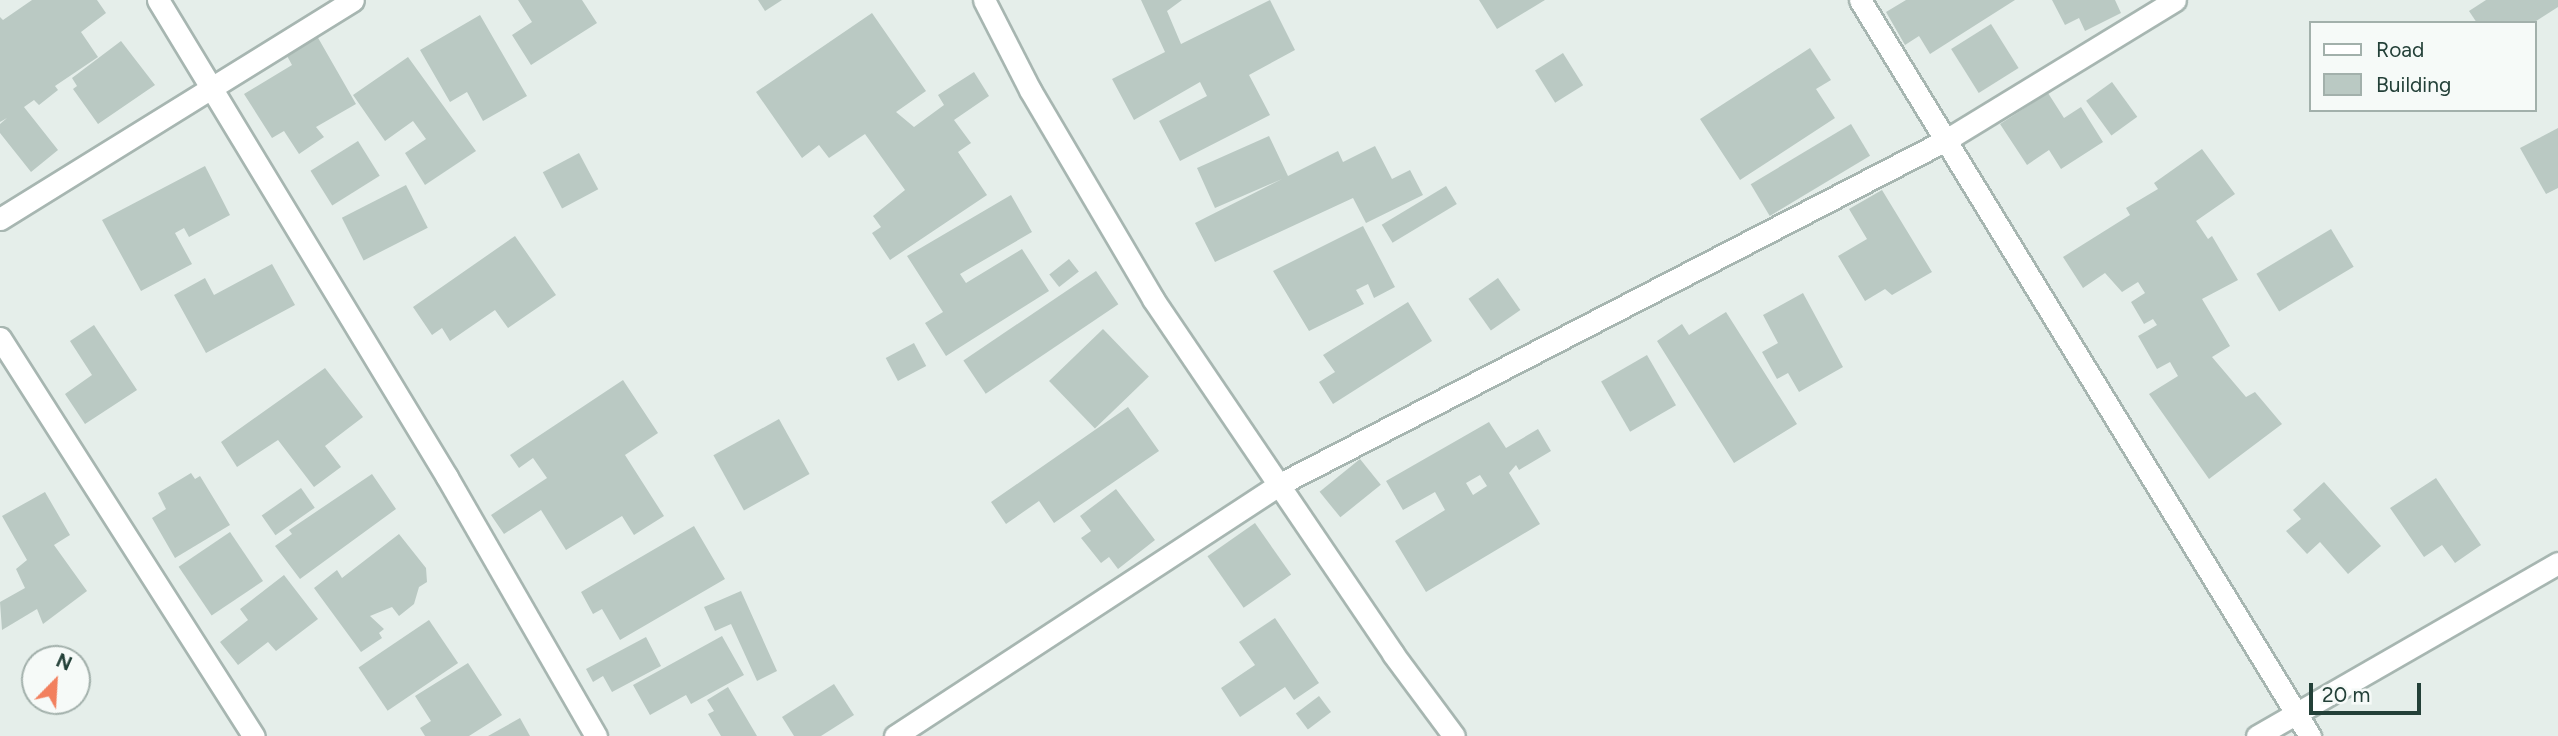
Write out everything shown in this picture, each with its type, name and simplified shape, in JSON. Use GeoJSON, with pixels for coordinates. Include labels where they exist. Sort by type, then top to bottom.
{"type":"FeatureCollection","features":[{"type":"Feature","properties":{"kind":"street"},"geometry":{"type":"LineString","coordinates":[[158,0],[447,477],[596,736]]}},
{"type":"Feature","properties":{"kind":"street"},"geometry":{"type":"LineString","coordinates":[[0,219],[354,0]]}},
{"type":"Feature","properties":{"kind":"street"},"geometry":{"type":"LineString","coordinates":[[984,0],[1030,90],[1153,299],[1454,736]]}},
{"type":"Feature","properties":{"kind":"street"},"geometry":{"type":"LineString","coordinates":[[1860,0],[2310,736]]}},
{"type":"Feature","properties":{"kind":"street"},"geometry":{"type":"LineString","coordinates":[[895,736],[1280,484],[1946,141],[2175,0]]}},
{"type":"Feature","properties":{"kind":"street"},"geometry":{"type":"LineString","coordinates":[[0,338],[254,736]]}},
{"type":"Feature","properties":{"kind":"street"},"geometry":{"type":"LineString","coordinates":[[2257,736],[2558,563]]}},
{"type":"Feature","properties":{"kind":"building"},"geometry":{"type":"Polygon","coordinates":[[[32,0],[97,0],[106,13],[81,32],[98,57],[55,86],[58,90],[39,105],[34,100],[24,107],[58,150],[31,172],[0,133],[0,124],[7,118],[0,122],[0,17],[3,20],[32,0]]]}},
{"type":"Feature","properties":{"kind":"building"},"geometry":{"type":"Polygon","coordinates":[[[518,0],[582,0],[597,23],[531,65],[512,35],[532,22],[518,0]]]}},
{"type":"Feature","properties":{"kind":"building"},"geometry":{"type":"Polygon","coordinates":[[[758,0],[782,0],[765,11],[758,0]]]}},
{"type":"Feature","properties":{"kind":"building"},"geometry":{"type":"Polygon","coordinates":[[[1141,0],[1182,0],[1167,11],[1181,44],[1270,0],[1295,50],[1249,75],[1270,115],[1180,161],[1159,121],[1207,96],[1200,82],[1134,120],[1112,79],[1165,52],[1141,0]]]}},
{"type":"Feature","properties":{"kind":"building"},"geometry":{"type":"Polygon","coordinates":[[[1479,0],[1545,0],[1497,29],[1479,0]]]}},
{"type":"Feature","properties":{"kind":"building"},"geometry":{"type":"Polygon","coordinates":[[[1906,0],[2015,0],[1930,54],[1919,36],[1905,45],[1886,12],[1906,0]]]}},
{"type":"Feature","properties":{"kind":"building"},"geometry":{"type":"Polygon","coordinates":[[[2052,0],[2115,0],[2121,13],[2085,31],[2079,18],[2065,25],[2052,0]]]}},
{"type":"Feature","properties":{"kind":"building"},"geometry":{"type":"Polygon","coordinates":[[[2486,0],[2558,0],[2558,7],[2536,21],[2476,21],[2469,11],[2486,0]]]}},
{"type":"Feature","properties":{"kind":"building"},"geometry":{"type":"Polygon","coordinates":[[[872,13],[926,91],[896,112],[914,127],[944,105],[938,95],[974,72],[989,96],[954,120],[971,143],[958,152],[987,195],[890,260],[872,233],[881,227],[873,216],[905,190],[865,134],[829,158],[819,145],[802,158],[756,92],[872,13]]]}},
{"type":"Feature","properties":{"kind":"building"},"geometry":{"type":"Polygon","coordinates":[[[480,15],[527,96],[483,121],[467,92],[450,102],[420,50],[480,15]]]}},
{"type":"Feature","properties":{"kind":"building"},"geometry":{"type":"Polygon","coordinates":[[[1991,24],[2019,68],[1979,93],[1951,49],[1991,24]]]}},
{"type":"Feature","properties":{"kind":"building"},"geometry":{"type":"Polygon","coordinates":[[[317,36],[356,104],[316,127],[324,137],[299,154],[284,131],[272,138],[244,94],[292,65],[286,54],[317,36]]]}},
{"type":"Feature","properties":{"kind":"building"},"geometry":{"type":"Polygon","coordinates":[[[121,41],[155,85],[98,124],[73,89],[77,86],[72,78],[121,41]]]}},
{"type":"Feature","properties":{"kind":"building"},"geometry":{"type":"Polygon","coordinates":[[[1810,48],[1831,80],[1816,89],[1835,118],[1740,180],[1700,119],[1810,48]]]}},
{"type":"Feature","properties":{"kind":"building"},"geometry":{"type":"Polygon","coordinates":[[[1563,53],[1583,85],[1555,103],[1535,70],[1563,53]]]}},
{"type":"Feature","properties":{"kind":"building"},"geometry":{"type":"Polygon","coordinates":[[[408,57],[476,151],[425,185],[405,153],[426,139],[413,121],[385,141],[353,95],[408,57]]]}},
{"type":"Feature","properties":{"kind":"building"},"geometry":{"type":"Polygon","coordinates":[[[2112,82],[2137,117],[2111,136],[2086,101],[2112,82]]]}},
{"type":"Feature","properties":{"kind":"building"},"geometry":{"type":"Polygon","coordinates":[[[2048,93],[2064,118],[2081,107],[2103,142],[2061,169],[2049,150],[2027,165],[2000,124],[2048,93]]]}},
{"type":"Feature","properties":{"kind":"building"},"geometry":{"type":"Polygon","coordinates":[[[1851,124],[1870,156],[1770,216],[1751,184],[1851,124]]]}},
{"type":"Feature","properties":{"kind":"building"},"geometry":{"type":"Polygon","coordinates":[[[2558,128],[2558,188],[2546,194],[2520,148],[2558,128]]]}},
{"type":"Feature","properties":{"kind":"building"},"geometry":{"type":"Polygon","coordinates":[[[1269,136],[1288,176],[1338,151],[1343,162],[1375,146],[1392,179],[1410,170],[1423,195],[1366,223],[1353,198],[1215,262],[1195,223],[1282,179],[1215,208],[1197,168],[1269,136]]]}},
{"type":"Feature","properties":{"kind":"building"},"geometry":{"type":"Polygon","coordinates":[[[358,141],[380,176],[332,205],[311,171],[358,141]]]}},
{"type":"Feature","properties":{"kind":"building"},"geometry":{"type":"Polygon","coordinates":[[[2202,149],[2235,194],[2196,221],[2208,239],[2212,236],[2238,280],[2202,299],[2230,346],[2212,357],[2246,397],[2255,392],[2282,424],[2209,479],[2149,394],[2178,376],[2170,362],[2157,369],[2138,336],[2157,325],[2153,319],[2144,324],[2131,302],[2145,293],[2138,282],[2122,292],[2105,273],[2083,288],[2063,257],[2130,215],[2126,208],[2158,189],[2154,183],[2202,149]]]}},
{"type":"Feature","properties":{"kind":"building"},"geometry":{"type":"Polygon","coordinates":[[[579,153],[598,189],[562,208],[543,172],[579,153]]]}},
{"type":"Feature","properties":{"kind":"building"},"geometry":{"type":"Polygon","coordinates":[[[205,166],[230,215],[189,237],[184,228],[175,233],[192,264],[141,291],[102,220],[205,166]]]}},
{"type":"Feature","properties":{"kind":"building"},"geometry":{"type":"Polygon","coordinates":[[[406,185],[428,228],[364,260],[342,218],[406,185]]]}},
{"type":"Feature","properties":{"kind":"building"},"geometry":{"type":"Polygon","coordinates":[[[1446,186],[1457,204],[1393,243],[1382,225],[1446,186]]]}},
{"type":"Feature","properties":{"kind":"building"},"geometry":{"type":"Polygon","coordinates":[[[1882,190],[1932,272],[1892,295],[1885,289],[1865,301],[1838,256],[1867,239],[1849,209],[1882,190]]]}},
{"type":"Feature","properties":{"kind":"building"},"geometry":{"type":"Polygon","coordinates":[[[1011,195],[1032,232],[960,274],[966,283],[1022,249],[1049,291],[946,356],[925,323],[943,312],[907,256],[1011,195]]]}},
{"type":"Feature","properties":{"kind":"building"},"geometry":{"type":"Polygon","coordinates":[[[1363,226],[1395,287],[1374,298],[1368,284],[1356,290],[1364,304],[1309,331],[1273,271],[1363,226]]]}},
{"type":"Feature","properties":{"kind":"building"},"geometry":{"type":"Polygon","coordinates":[[[2331,229],[2354,267],[2279,312],[2256,274],[2331,229]]]}},
{"type":"Feature","properties":{"kind":"building"},"geometry":{"type":"Polygon","coordinates":[[[515,236],[556,295],[508,328],[495,310],[450,341],[442,328],[432,335],[413,307],[515,236]]]}},
{"type":"Feature","properties":{"kind":"building"},"geometry":{"type":"Polygon","coordinates":[[[1069,259],[1079,272],[1059,287],[1049,274],[1069,259]]]}},
{"type":"Feature","properties":{"kind":"building"},"geometry":{"type":"Polygon","coordinates":[[[272,264],[295,305],[206,353],[174,295],[205,278],[214,295],[272,264]]]}},
{"type":"Feature","properties":{"kind":"building"},"geometry":{"type":"Polygon","coordinates":[[[1096,271],[1118,304],[986,394],[963,360],[1096,271]]]}},
{"type":"Feature","properties":{"kind":"building"},"geometry":{"type":"Polygon","coordinates":[[[1498,278],[1520,310],[1491,331],[1469,299],[1498,278]]]}},
{"type":"Feature","properties":{"kind":"building"},"geometry":{"type":"Polygon","coordinates":[[[1803,293],[1843,367],[1799,392],[1788,373],[1777,379],[1762,352],[1778,343],[1763,315],[1803,293]]]}},
{"type":"Feature","properties":{"kind":"building"},"geometry":{"type":"Polygon","coordinates":[[[1408,302],[1432,341],[1333,404],[1319,382],[1335,372],[1323,355],[1408,302]]]}},
{"type":"Feature","properties":{"kind":"building"},"geometry":{"type":"Polygon","coordinates":[[[1726,312],[1797,424],[1734,463],[1657,341],[1682,324],[1689,335],[1726,312]]]}},
{"type":"Feature","properties":{"kind":"building"},"geometry":{"type":"Polygon","coordinates":[[[94,325],[137,390],[85,424],[65,394],[92,375],[70,341],[94,325]]]}},
{"type":"Feature","properties":{"kind":"building"},"geometry":{"type":"Polygon","coordinates":[[[1103,329],[1149,376],[1095,429],[1049,381],[1103,329]]]}},
{"type":"Feature","properties":{"kind":"building"},"geometry":{"type":"Polygon","coordinates":[[[914,343],[926,366],[898,381],[886,358],[914,343]]]}},
{"type":"Feature","properties":{"kind":"building"},"geometry":{"type":"Polygon","coordinates":[[[1647,355],[1676,405],[1630,432],[1601,382],[1647,355]]]}},
{"type":"Feature","properties":{"kind":"building"},"geometry":{"type":"Polygon","coordinates":[[[325,368],[363,417],[325,446],[341,467],[314,487],[278,440],[237,467],[221,442],[325,368]]]}},
{"type":"Feature","properties":{"kind":"building"},"geometry":{"type":"Polygon","coordinates":[[[623,380],[658,433],[625,455],[664,516],[634,535],[622,516],[566,550],[541,510],[504,534],[491,515],[547,478],[533,458],[519,468],[510,455],[623,380]]]}},
{"type":"Feature","properties":{"kind":"building"},"geometry":{"type":"Polygon","coordinates":[[[1128,407],[1159,451],[1054,523],[1039,501],[1006,524],[991,502],[1128,407]]]}},
{"type":"Feature","properties":{"kind":"building"},"geometry":{"type":"Polygon","coordinates":[[[779,419],[810,474],[744,510],[713,455],[779,419]]]}},
{"type":"Feature","properties":{"kind":"building"},"geometry":{"type":"Polygon","coordinates":[[[1489,422],[1506,448],[1538,429],[1551,451],[1519,470],[1516,465],[1509,473],[1540,524],[1426,592],[1395,541],[1445,510],[1435,492],[1403,510],[1386,481],[1489,422]],[[1480,475],[1466,483],[1473,495],[1487,486],[1480,475]]]}},
{"type":"Feature","properties":{"kind":"building"},"geometry":{"type":"Polygon","coordinates":[[[1360,459],[1381,485],[1340,517],[1320,492],[1360,459]]]}},
{"type":"Feature","properties":{"kind":"building"},"geometry":{"type":"Polygon","coordinates":[[[191,473],[195,479],[200,476],[230,525],[175,558],[152,518],[166,509],[158,493],[191,473]]]}},
{"type":"Feature","properties":{"kind":"building"},"geometry":{"type":"Polygon","coordinates":[[[372,474],[396,509],[300,579],[275,546],[292,534],[289,530],[372,474]]]}},
{"type":"Feature","properties":{"kind":"building"},"geometry":{"type":"Polygon","coordinates":[[[2436,478],[2481,545],[2455,563],[2442,545],[2424,557],[2390,508],[2436,478]]]}},
{"type":"Feature","properties":{"kind":"building"},"geometry":{"type":"Polygon","coordinates":[[[2324,482],[2381,546],[2348,574],[2320,542],[2307,554],[2286,531],[2301,519],[2293,510],[2324,482]]]}},
{"type":"Feature","properties":{"kind":"building"},"geometry":{"type":"Polygon","coordinates":[[[301,488],[315,508],[275,535],[262,516],[301,488]]]}},
{"type":"Feature","properties":{"kind":"building"},"geometry":{"type":"Polygon","coordinates":[[[1116,489],[1155,540],[1118,569],[1109,557],[1101,563],[1081,538],[1091,531],[1080,516],[1116,489]]]}},
{"type":"Feature","properties":{"kind":"building"},"geometry":{"type":"Polygon","coordinates":[[[45,492],[70,535],[54,545],[87,591],[43,624],[37,609],[2,630],[0,602],[25,588],[16,569],[27,560],[2,516],[45,492]]]}},
{"type":"Feature","properties":{"kind":"building"},"geometry":{"type":"Polygon","coordinates":[[[1255,523],[1291,575],[1244,608],[1207,556],[1255,523]]]}},
{"type":"Feature","properties":{"kind":"building"},"geometry":{"type":"Polygon","coordinates":[[[694,526],[725,579],[620,640],[602,609],[593,614],[581,592],[694,526]]]}},
{"type":"Feature","properties":{"kind":"building"},"geometry":{"type":"Polygon","coordinates":[[[230,532],[263,581],[212,616],[179,567],[230,532]]]}},
{"type":"Feature","properties":{"kind":"building"},"geometry":{"type":"Polygon","coordinates":[[[399,534],[426,568],[427,582],[419,587],[414,604],[399,616],[392,607],[370,616],[384,629],[379,633],[382,638],[361,652],[314,588],[337,570],[342,578],[399,534]]]}},
{"type":"Feature","properties":{"kind":"building"},"geometry":{"type":"Polygon","coordinates":[[[284,575],[318,619],[276,651],[268,642],[238,665],[220,642],[248,620],[240,609],[284,575]]]}},
{"type":"Feature","properties":{"kind":"building"},"geometry":{"type":"Polygon","coordinates":[[[741,591],[777,671],[757,681],[731,624],[715,631],[704,607],[741,591]]]}},
{"type":"Feature","properties":{"kind":"building"},"geometry":{"type":"Polygon","coordinates":[[[1275,618],[1319,683],[1294,700],[1285,687],[1240,717],[1221,688],[1255,665],[1239,642],[1275,618]]]}},
{"type":"Feature","properties":{"kind":"building"},"geometry":{"type":"Polygon","coordinates":[[[429,620],[458,663],[388,711],[359,668],[429,620]]]}},
{"type":"Feature","properties":{"kind":"building"},"geometry":{"type":"Polygon","coordinates":[[[722,636],[744,675],[691,704],[686,695],[650,715],[633,685],[722,636]]]}},
{"type":"Feature","properties":{"kind":"building"},"geometry":{"type":"Polygon","coordinates":[[[646,637],[661,666],[612,692],[603,676],[593,682],[586,669],[646,637]]]}},
{"type":"Feature","properties":{"kind":"building"},"geometry":{"type":"Polygon","coordinates":[[[468,663],[502,715],[469,736],[425,736],[420,728],[431,721],[415,696],[468,663]]]}},
{"type":"Feature","properties":{"kind":"building"},"geometry":{"type":"Polygon","coordinates":[[[834,684],[854,715],[821,736],[794,736],[782,717],[834,684]]]}},
{"type":"Feature","properties":{"kind":"building"},"geometry":{"type":"Polygon","coordinates":[[[728,687],[757,736],[721,736],[708,714],[714,711],[707,700],[728,687]]]}},
{"type":"Feature","properties":{"kind":"building"},"geometry":{"type":"Polygon","coordinates":[[[1319,696],[1331,712],[1308,729],[1296,713],[1319,696]]]}},
{"type":"Feature","properties":{"kind":"building"},"geometry":{"type":"Polygon","coordinates":[[[520,718],[530,736],[488,736],[520,718]]]}}]}
